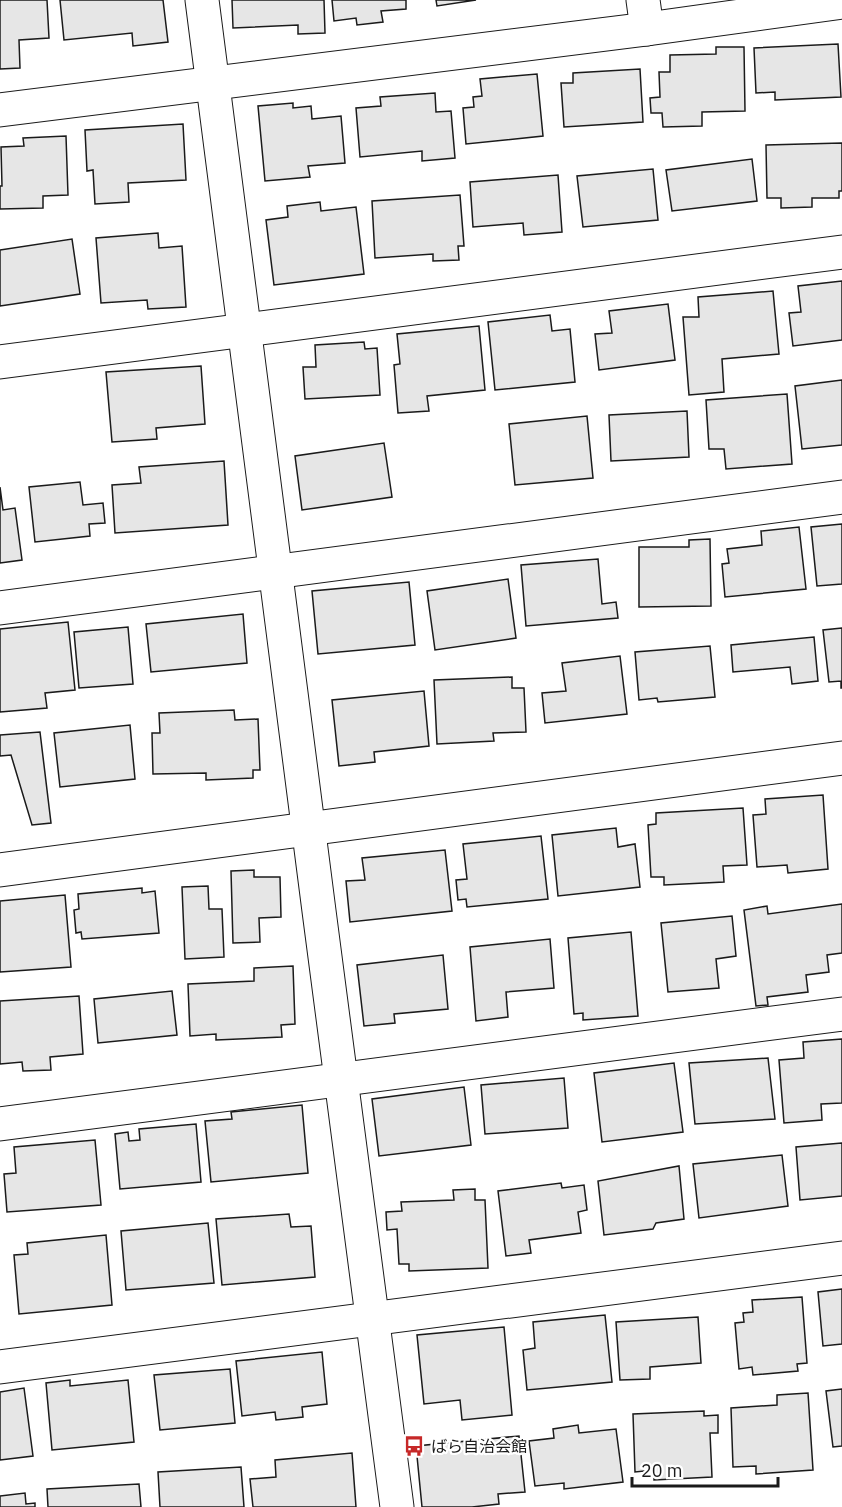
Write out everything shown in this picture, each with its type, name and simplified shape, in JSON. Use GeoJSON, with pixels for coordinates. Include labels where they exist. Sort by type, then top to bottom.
{"type":"FeatureCollection","features":[{"type":"Feature","properties":{"kind":"street"},"geometry":{"type":"LineString","coordinates":[[202,0],[397,1507]]}},
{"type":"Feature","properties":{"kind":"street"},"geometry":{"type":"LineString","coordinates":[[0,110],[212,83],[645,14],[842,2]]}},
{"type":"Feature","properties":{"kind":"street"},"geometry":{"type":"LineString","coordinates":[[0,362],[842,252]]}},
{"type":"Feature","properties":{"kind":"street"},"geometry":{"type":"LineString","coordinates":[[0,608],[842,497]]}},
{"type":"Feature","properties":{"kind":"street"},"geometry":{"type":"LineString","coordinates":[[0,870],[842,758]]}},
{"type":"Feature","properties":{"kind":"street"},"geometry":{"type":"LineString","coordinates":[[0,1124],[842,1014]]}},
{"type":"Feature","properties":{"kind":"street"},"geometry":{"type":"LineString","coordinates":[[0,1367],[842,1258]]}},
{"type":"Feature","properties":{"kind":"building"},"geometry":{"type":"Polygon","coordinates":[[[0,0],[47,0],[49,38],[19,40],[20,68],[0,69],[0,0]]]}},
{"type":"Feature","properties":{"kind":"building"},"geometry":{"type":"Polygon","coordinates":[[[60,0],[163,0],[168,42],[133,46],[132,33],[64,40],[60,0]]]}},
{"type":"Feature","properties":{"kind":"building"},"geometry":{"type":"Polygon","coordinates":[[[232,0],[324,0],[325,33],[298,34],[298,25],[233,28],[232,0]]]}},
{"type":"Feature","properties":{"kind":"building"},"geometry":{"type":"Polygon","coordinates":[[[332,0],[406,0],[406,9],[381,11],[383,22],[357,25],[356,18],[334,21],[332,0]]]}},
{"type":"Feature","properties":{"kind":"building"},"geometry":{"type":"Polygon","coordinates":[[[436,0],[476,0],[437,6],[436,0]]]}},
{"type":"Feature","properties":{"kind":"building"},"geometry":{"type":"Polygon","coordinates":[[[838,44],[841,97],[775,100],[775,92],[756,93],[754,48],[838,44]]]}},
{"type":"Feature","properties":{"kind":"building"},"geometry":{"type":"Polygon","coordinates":[[[716,47],[744,47],[745,111],[702,112],[702,126],[663,127],[662,113],[651,113],[650,98],[660,97],[659,72],[670,72],[670,55],[716,54],[716,47]]]}},
{"type":"Feature","properties":{"kind":"building"},"geometry":{"type":"Polygon","coordinates":[[[640,69],[643,122],[564,127],[561,83],[573,83],[573,73],[640,69]]]}},
{"type":"Feature","properties":{"kind":"building"},"geometry":{"type":"Polygon","coordinates":[[[537,74],[543,136],[466,144],[463,108],[474,107],[473,97],[482,96],[480,79],[537,74]]]}},
{"type":"Feature","properties":{"kind":"building"},"geometry":{"type":"Polygon","coordinates":[[[435,93],[436,112],[451,111],[455,158],[422,161],[422,151],[360,157],[356,108],[381,106],[380,97],[435,93]]]}},
{"type":"Feature","properties":{"kind":"building"},"geometry":{"type":"Polygon","coordinates":[[[293,103],[293,108],[311,106],[312,119],[341,116],[345,163],[308,166],[310,177],[265,181],[258,106],[293,103]]]}},
{"type":"Feature","properties":{"kind":"building"},"geometry":{"type":"Polygon","coordinates":[[[183,124],[186,180],[128,183],[129,202],[95,204],[93,170],[87,171],[85,130],[183,124]]]}},
{"type":"Feature","properties":{"kind":"building"},"geometry":{"type":"Polygon","coordinates":[[[66,136],[68,195],[43,196],[43,208],[0,209],[1,147],[24,146],[23,138],[66,136]]]}},
{"type":"Feature","properties":{"kind":"building"},"geometry":{"type":"Polygon","coordinates":[[[842,143],[842,191],[839,191],[839,198],[812,198],[812,207],[781,208],[781,198],[767,198],[766,145],[842,143]]]}},
{"type":"Feature","properties":{"kind":"building"},"geometry":{"type":"Polygon","coordinates":[[[752,159],[757,201],[672,211],[666,170],[752,159]]]}},
{"type":"Feature","properties":{"kind":"building"},"geometry":{"type":"Polygon","coordinates":[[[653,169],[658,220],[583,227],[577,176],[653,169]]]}},
{"type":"Feature","properties":{"kind":"building"},"geometry":{"type":"Polygon","coordinates":[[[558,175],[562,232],[524,235],[523,223],[473,227],[470,182],[558,175]]]}},
{"type":"Feature","properties":{"kind":"building"},"geometry":{"type":"Polygon","coordinates":[[[460,195],[464,246],[458,246],[459,260],[433,261],[433,254],[375,258],[372,201],[460,195]]]}},
{"type":"Feature","properties":{"kind":"building"},"geometry":{"type":"Polygon","coordinates":[[[320,202],[321,211],[356,207],[364,274],[274,285],[266,220],[288,217],[287,206],[320,202]]]}},
{"type":"Feature","properties":{"kind":"building"},"geometry":{"type":"Polygon","coordinates":[[[158,233],[159,248],[182,246],[186,307],[148,309],[147,300],[101,303],[96,238],[158,233]]]}},
{"type":"Feature","properties":{"kind":"building"},"geometry":{"type":"Polygon","coordinates":[[[72,239],[80,294],[0,306],[0,250],[72,239]]]}},
{"type":"Feature","properties":{"kind":"building"},"geometry":{"type":"Polygon","coordinates":[[[842,281],[842,340],[793,346],[789,313],[801,312],[798,286],[842,281]]]}},
{"type":"Feature","properties":{"kind":"building"},"geometry":{"type":"Polygon","coordinates":[[[773,291],[779,354],[722,359],[724,392],[689,395],[683,317],[699,317],[698,297],[773,291]]]}},
{"type":"Feature","properties":{"kind":"building"},"geometry":{"type":"Polygon","coordinates":[[[668,304],[675,360],[599,370],[595,334],[612,333],[609,311],[668,304]]]}},
{"type":"Feature","properties":{"kind":"building"},"geometry":{"type":"Polygon","coordinates":[[[550,315],[552,331],[570,329],[575,382],[495,390],[488,322],[550,315]]]}},
{"type":"Feature","properties":{"kind":"building"},"geometry":{"type":"Polygon","coordinates":[[[479,326],[485,390],[427,396],[429,411],[398,413],[394,365],[400,364],[397,334],[479,326]]]}},
{"type":"Feature","properties":{"kind":"building"},"geometry":{"type":"Polygon","coordinates":[[[364,342],[365,349],[377,348],[380,395],[305,399],[303,367],[316,367],[315,345],[364,342]]]}},
{"type":"Feature","properties":{"kind":"building"},"geometry":{"type":"Polygon","coordinates":[[[201,366],[205,424],[156,428],[157,439],[112,442],[106,372],[201,366]]]}},
{"type":"Feature","properties":{"kind":"building"},"geometry":{"type":"Polygon","coordinates":[[[842,380],[842,445],[802,449],[795,386],[842,380]]]}},
{"type":"Feature","properties":{"kind":"building"},"geometry":{"type":"Polygon","coordinates":[[[787,394],[792,464],[726,469],[724,449],[709,449],[706,400],[787,394]]]}},
{"type":"Feature","properties":{"kind":"building"},"geometry":{"type":"Polygon","coordinates":[[[687,411],[689,457],[611,461],[609,415],[687,411]]]}},
{"type":"Feature","properties":{"kind":"building"},"geometry":{"type":"Polygon","coordinates":[[[587,416],[593,478],[515,485],[509,424],[587,416]]]}},
{"type":"Feature","properties":{"kind":"building"},"geometry":{"type":"Polygon","coordinates":[[[384,443],[392,497],[302,510],[295,456],[384,443]]]}},
{"type":"Feature","properties":{"kind":"building"},"geometry":{"type":"Polygon","coordinates":[[[224,461],[228,525],[115,533],[112,485],[141,483],[139,467],[224,461]]]}},
{"type":"Feature","properties":{"kind":"building"},"geometry":{"type":"Polygon","coordinates":[[[80,482],[83,505],[103,503],[105,523],[89,524],[90,536],[35,542],[29,487],[80,482]]]}},
{"type":"Feature","properties":{"kind":"building"},"geometry":{"type":"Polygon","coordinates":[[[0,487],[3,510],[15,508],[22,560],[0,563],[0,487]]]}},
{"type":"Feature","properties":{"kind":"building"},"geometry":{"type":"Polygon","coordinates":[[[842,524],[842,584],[817,586],[811,527],[842,524]]]}},
{"type":"Feature","properties":{"kind":"building"},"geometry":{"type":"Polygon","coordinates":[[[799,527],[806,589],[725,597],[722,564],[729,563],[727,549],[762,545],[761,531],[799,527]]]}},
{"type":"Feature","properties":{"kind":"building"},"geometry":{"type":"Polygon","coordinates":[[[710,539],[711,606],[639,607],[639,547],[689,547],[689,540],[710,539]]]}},
{"type":"Feature","properties":{"kind":"building"},"geometry":{"type":"Polygon","coordinates":[[[598,559],[602,604],[616,602],[618,618],[526,626],[521,565],[598,559]]]}},
{"type":"Feature","properties":{"kind":"building"},"geometry":{"type":"Polygon","coordinates":[[[508,579],[516,638],[435,650],[427,591],[508,579]]]}},
{"type":"Feature","properties":{"kind":"building"},"geometry":{"type":"Polygon","coordinates":[[[409,582],[415,645],[318,654],[312,591],[409,582]]]}},
{"type":"Feature","properties":{"kind":"building"},"geometry":{"type":"Polygon","coordinates":[[[243,614],[247,663],[151,672],[146,624],[243,614]]]}},
{"type":"Feature","properties":{"kind":"building"},"geometry":{"type":"Polygon","coordinates":[[[68,622],[75,690],[45,693],[47,708],[0,712],[0,629],[68,622]]]}},
{"type":"Feature","properties":{"kind":"building"},"geometry":{"type":"Polygon","coordinates":[[[128,627],[133,684],[79,688],[74,632],[128,627]]]}},
{"type":"Feature","properties":{"kind":"building"},"geometry":{"type":"Polygon","coordinates":[[[842,628],[841,688],[841,681],[829,682],[823,630],[842,628]]]}},
{"type":"Feature","properties":{"kind":"building"},"geometry":{"type":"Polygon","coordinates":[[[814,637],[818,681],[792,684],[790,667],[733,672],[731,645],[814,637]]]}},
{"type":"Feature","properties":{"kind":"building"},"geometry":{"type":"Polygon","coordinates":[[[710,646],[715,697],[658,702],[657,698],[639,700],[635,652],[710,646]]]}},
{"type":"Feature","properties":{"kind":"building"},"geometry":{"type":"Polygon","coordinates":[[[620,656],[627,714],[545,723],[542,693],[566,691],[562,663],[620,656]]]}},
{"type":"Feature","properties":{"kind":"building"},"geometry":{"type":"Polygon","coordinates":[[[512,677],[512,688],[524,688],[526,732],[493,733],[494,741],[437,744],[434,680],[512,677]]]}},
{"type":"Feature","properties":{"kind":"building"},"geometry":{"type":"Polygon","coordinates":[[[424,691],[429,746],[374,752],[375,762],[339,766],[332,700],[424,691]]]}},
{"type":"Feature","properties":{"kind":"building"},"geometry":{"type":"Polygon","coordinates":[[[234,710],[235,720],[258,719],[260,770],[253,770],[253,778],[206,780],[206,773],[153,774],[152,733],[160,733],[159,713],[234,710]]]}},
{"type":"Feature","properties":{"kind":"building"},"geometry":{"type":"Polygon","coordinates":[[[130,725],[135,779],[60,787],[54,733],[130,725]]]}},
{"type":"Feature","properties":{"kind":"building"},"geometry":{"type":"Polygon","coordinates":[[[40,732],[51,823],[32,825],[11,755],[0,756],[0,735],[40,732]]]}},
{"type":"Feature","properties":{"kind":"building"},"geometry":{"type":"Polygon","coordinates":[[[823,795],[828,869],[788,873],[787,865],[757,867],[753,815],[766,814],[765,799],[823,795]]]}},
{"type":"Feature","properties":{"kind":"building"},"geometry":{"type":"Polygon","coordinates":[[[743,808],[747,865],[723,866],[724,882],[664,885],[664,877],[651,877],[648,825],[656,824],[656,813],[743,808]]]}},
{"type":"Feature","properties":{"kind":"building"},"geometry":{"type":"Polygon","coordinates":[[[616,828],[618,847],[635,844],[640,887],[558,896],[552,835],[616,828]]]}},
{"type":"Feature","properties":{"kind":"building"},"geometry":{"type":"Polygon","coordinates":[[[541,836],[548,899],[467,907],[466,899],[458,900],[456,880],[467,879],[463,844],[541,836]]]}},
{"type":"Feature","properties":{"kind":"building"},"geometry":{"type":"Polygon","coordinates":[[[445,850],[452,911],[350,922],[346,881],[365,880],[362,858],[445,850]]]}},
{"type":"Feature","properties":{"kind":"building"},"geometry":{"type":"Polygon","coordinates":[[[254,870],[254,877],[280,877],[281,917],[259,918],[260,942],[233,943],[231,871],[254,870]]]}},
{"type":"Feature","properties":{"kind":"building"},"geometry":{"type":"Polygon","coordinates":[[[208,886],[209,909],[222,909],[224,957],[185,959],[182,887],[208,886]]]}},
{"type":"Feature","properties":{"kind":"building"},"geometry":{"type":"Polygon","coordinates":[[[142,888],[142,893],[155,891],[159,933],[82,939],[81,932],[76,933],[74,910],[79,909],[78,894],[142,888]]]}},
{"type":"Feature","properties":{"kind":"building"},"geometry":{"type":"Polygon","coordinates":[[[65,895],[71,967],[0,972],[0,901],[65,895]]]}},
{"type":"Feature","properties":{"kind":"building"},"geometry":{"type":"Polygon","coordinates":[[[842,904],[842,953],[827,955],[829,972],[806,975],[808,992],[767,997],[768,1005],[756,1006],[744,910],[767,906],[768,914],[842,904]]]}},
{"type":"Feature","properties":{"kind":"building"},"geometry":{"type":"Polygon","coordinates":[[[732,916],[736,956],[716,959],[719,988],[668,992],[661,923],[732,916]]]}},
{"type":"Feature","properties":{"kind":"building"},"geometry":{"type":"Polygon","coordinates":[[[631,932],[638,1016],[583,1020],[583,1013],[574,1014],[568,938],[631,932]]]}},
{"type":"Feature","properties":{"kind":"building"},"geometry":{"type":"Polygon","coordinates":[[[550,939],[554,988],[506,992],[508,1017],[476,1021],[470,947],[550,939]]]}},
{"type":"Feature","properties":{"kind":"building"},"geometry":{"type":"Polygon","coordinates":[[[443,955],[448,1009],[394,1014],[395,1023],[364,1026],[357,965],[443,955]]]}},
{"type":"Feature","properties":{"kind":"building"},"geometry":{"type":"Polygon","coordinates":[[[293,966],[295,1024],[281,1025],[282,1037],[216,1040],[216,1034],[190,1036],[188,984],[254,981],[254,968],[293,966]]]}},
{"type":"Feature","properties":{"kind":"building"},"geometry":{"type":"Polygon","coordinates":[[[172,991],[177,1035],[98,1043],[94,999],[172,991]]]}},
{"type":"Feature","properties":{"kind":"building"},"geometry":{"type":"Polygon","coordinates":[[[79,996],[83,1054],[50,1057],[51,1070],[23,1071],[22,1062],[0,1064],[0,1001],[79,996]]]}},
{"type":"Feature","properties":{"kind":"building"},"geometry":{"type":"Polygon","coordinates":[[[842,1039],[842,1103],[821,1104],[822,1120],[784,1123],[779,1060],[804,1058],[803,1042],[842,1039]]]}},
{"type":"Feature","properties":{"kind":"building"},"geometry":{"type":"Polygon","coordinates":[[[768,1058],[775,1119],[695,1124],[689,1063],[768,1058]]]}},
{"type":"Feature","properties":{"kind":"building"},"geometry":{"type":"Polygon","coordinates":[[[674,1063],[683,1132],[602,1142],[594,1073],[674,1063]]]}},
{"type":"Feature","properties":{"kind":"building"},"geometry":{"type":"Polygon","coordinates":[[[564,1078],[568,1128],[485,1134],[481,1085],[564,1078]]]}},
{"type":"Feature","properties":{"kind":"building"},"geometry":{"type":"Polygon","coordinates":[[[464,1087],[471,1145],[379,1156],[372,1099],[464,1087]]]}},
{"type":"Feature","properties":{"kind":"building"},"geometry":{"type":"Polygon","coordinates":[[[302,1105],[308,1173],[211,1182],[205,1121],[232,1119],[231,1112],[302,1105]]]}},
{"type":"Feature","properties":{"kind":"building"},"geometry":{"type":"Polygon","coordinates":[[[196,1124],[201,1182],[120,1189],[115,1134],[128,1132],[129,1141],[140,1140],[139,1129],[196,1124]]]}},
{"type":"Feature","properties":{"kind":"building"},"geometry":{"type":"Polygon","coordinates":[[[95,1140],[101,1205],[7,1212],[4,1174],[16,1173],[14,1147],[95,1140]]]}},
{"type":"Feature","properties":{"kind":"building"},"geometry":{"type":"Polygon","coordinates":[[[842,1143],[842,1196],[800,1200],[796,1147],[842,1143]]]}},
{"type":"Feature","properties":{"kind":"building"},"geometry":{"type":"Polygon","coordinates":[[[782,1155],[788,1206],[699,1218],[693,1164],[782,1155]]]}},
{"type":"Feature","properties":{"kind":"building"},"geometry":{"type":"Polygon","coordinates":[[[679,1166],[684,1219],[656,1223],[653,1229],[604,1235],[598,1181],[679,1166]]]}},
{"type":"Feature","properties":{"kind":"building"},"geometry":{"type":"Polygon","coordinates":[[[561,1183],[562,1188],[584,1185],[587,1210],[578,1212],[581,1233],[529,1240],[531,1253],[506,1256],[498,1191],[561,1183]]]}},
{"type":"Feature","properties":{"kind":"building"},"geometry":{"type":"Polygon","coordinates":[[[475,1189],[475,1200],[485,1200],[488,1268],[409,1271],[409,1264],[399,1264],[397,1229],[387,1230],[386,1212],[402,1211],[401,1202],[454,1200],[453,1190],[475,1189]]]}},
{"type":"Feature","properties":{"kind":"building"},"geometry":{"type":"Polygon","coordinates":[[[289,1214],[291,1227],[311,1226],[315,1277],[222,1285],[216,1219],[289,1214]]]}},
{"type":"Feature","properties":{"kind":"building"},"geometry":{"type":"Polygon","coordinates":[[[208,1223],[214,1283],[126,1290],[121,1231],[208,1223]]]}},
{"type":"Feature","properties":{"kind":"building"},"geometry":{"type":"Polygon","coordinates":[[[106,1235],[112,1305],[19,1314],[14,1255],[28,1254],[27,1243],[106,1235]]]}},
{"type":"Feature","properties":{"kind":"building"},"geometry":{"type":"Polygon","coordinates":[[[842,1289],[842,1344],[823,1346],[818,1292],[842,1289]]]}},
{"type":"Feature","properties":{"kind":"building"},"geometry":{"type":"Polygon","coordinates":[[[802,1297],[807,1363],[797,1364],[798,1371],[753,1375],[752,1367],[739,1369],[735,1323],[744,1322],[743,1313],[753,1312],[752,1300],[802,1297]]]}},
{"type":"Feature","properties":{"kind":"building"},"geometry":{"type":"Polygon","coordinates":[[[605,1315],[612,1382],[527,1390],[523,1350],[535,1348],[533,1322],[605,1315]]]}},
{"type":"Feature","properties":{"kind":"building"},"geometry":{"type":"Polygon","coordinates":[[[698,1317],[701,1363],[650,1367],[650,1379],[620,1380],[616,1322],[698,1317]]]}},
{"type":"Feature","properties":{"kind":"building"},"geometry":{"type":"Polygon","coordinates":[[[504,1327],[512,1415],[462,1420],[460,1400],[424,1404],[417,1335],[504,1327]]]}},
{"type":"Feature","properties":{"kind":"building"},"geometry":{"type":"Polygon","coordinates":[[[322,1352],[327,1404],[302,1407],[303,1417],[276,1420],[275,1412],[242,1416],[236,1361],[322,1352]]]}},
{"type":"Feature","properties":{"kind":"building"},"geometry":{"type":"Polygon","coordinates":[[[230,1369],[235,1423],[160,1430],[154,1375],[230,1369]]]}},
{"type":"Feature","properties":{"kind":"building"},"geometry":{"type":"Polygon","coordinates":[[[70,1380],[70,1386],[128,1380],[134,1442],[52,1450],[46,1383],[70,1380]]]}},
{"type":"Feature","properties":{"kind":"building"},"geometry":{"type":"Polygon","coordinates":[[[24,1388],[33,1456],[0,1460],[0,1392],[24,1388]]]}},
{"type":"Feature","properties":{"kind":"building"},"geometry":{"type":"Polygon","coordinates":[[[842,1389],[842,1446],[833,1447],[826,1391],[842,1389]]]}},
{"type":"Feature","properties":{"kind":"building"},"geometry":{"type":"Polygon","coordinates":[[[808,1393],[813,1470],[756,1474],[756,1466],[733,1467],[731,1408],[777,1405],[777,1395],[808,1393]]]}},
{"type":"Feature","properties":{"kind":"building"},"geometry":{"type":"Polygon","coordinates":[[[704,1411],[704,1416],[718,1415],[718,1433],[710,1433],[712,1477],[654,1480],[654,1470],[635,1472],[633,1414],[704,1411]]]}},
{"type":"Feature","properties":{"kind":"building"},"geometry":{"type":"Polygon","coordinates":[[[578,1425],[579,1433],[616,1429],[623,1482],[564,1489],[564,1483],[535,1486],[529,1441],[554,1438],[553,1429],[578,1425]]]}},
{"type":"Feature","properties":{"kind":"building"},"geometry":{"type":"Polygon","coordinates":[[[519,1436],[525,1492],[498,1494],[499,1504],[472,1507],[422,1507],[416,1446],[519,1436]]]}},
{"type":"Feature","properties":{"kind":"building"},"geometry":{"type":"Polygon","coordinates":[[[352,1453],[356,1507],[253,1507],[250,1479],[276,1477],[275,1460],[352,1453]]]}},
{"type":"Feature","properties":{"kind":"building"},"geometry":{"type":"Polygon","coordinates":[[[241,1467],[244,1507],[160,1507],[158,1472],[241,1467]]]}},
{"type":"Feature","properties":{"kind":"building"},"geometry":{"type":"Polygon","coordinates":[[[139,1484],[141,1507],[48,1507],[47,1489],[139,1484]]]}},
{"type":"Feature","properties":{"kind":"building"},"geometry":{"type":"Polygon","coordinates":[[[25,1493],[26,1504],[35,1503],[35,1507],[0,1507],[0,1496],[25,1493]]]}},
{"type":"Feature","properties":{"kind":"place","name":"ばら自治会館"},"geometry":{"type":"Point","coordinates":[414,1446]}}]}
